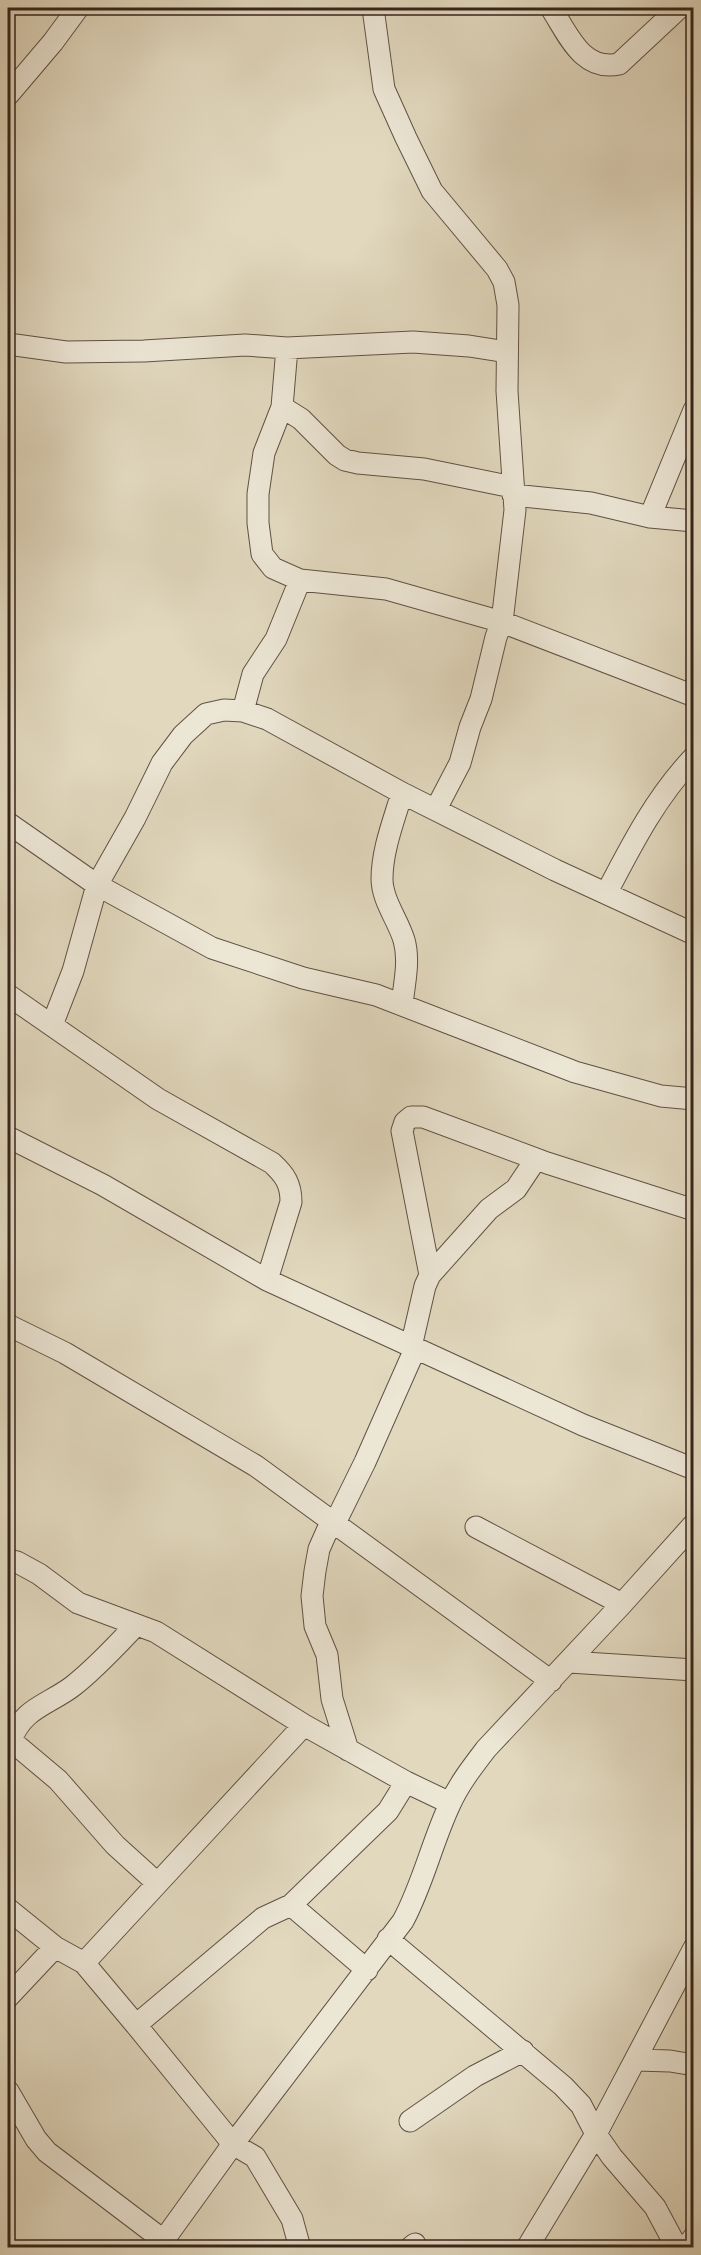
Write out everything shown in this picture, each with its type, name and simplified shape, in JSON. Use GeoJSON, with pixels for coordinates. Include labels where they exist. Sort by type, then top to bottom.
{"type":"FeatureCollection","features":[{"type":"Feature","properties":{"kind":"street"},"geometry":{"type":"LineString","coordinates":[[8,96],[78,8]]}},
{"type":"Feature","properties":{"kind":"street"},"geometry":{"type":"LineString","coordinates":[[373,8],[384,89],[406,138],[432,191],[497,269],[504,282],[508,305],[507,401],[515,525],[502,622],[496,637],[481,699],[460,763],[436,809]]}},
{"type":"Feature","properties":{"kind":"street"},"geometry":{"type":"LineString","coordinates":[[551,8],[583,56],[593,63],[607,67],[619,64],[679,8]]}},
{"type":"Feature","properties":{"kind":"street"},"geometry":{"type":"LineString","coordinates":[[8,344],[66,352],[144,351],[245,345],[287,348],[413,342],[469,346],[507,352]]}},
{"type":"Feature","properties":{"kind":"street"},"geometry":{"type":"LineString","coordinates":[[287,348],[282,407],[264,453],[258,494],[258,523],[262,554],[273,568],[300,580],[386,589],[502,622],[693,696]]}},
{"type":"Feature","properties":{"kind":"street"},"geometry":{"type":"LineString","coordinates":[[282,407],[301,419],[345,460],[424,469],[513,491],[591,503],[650,517],[693,521]]}},
{"type":"Feature","properties":{"kind":"street"},"geometry":{"type":"LineString","coordinates":[[650,517],[693,410]]}},
{"type":"Feature","properties":{"kind":"street"},"geometry":{"type":"LineString","coordinates":[[243,711],[253,674],[276,639],[300,580]]}},
{"type":"Feature","properties":{"kind":"street"},"geometry":{"type":"LineString","coordinates":[[52,1025],[73,971],[97,885],[135,818],[162,763],[183,735],[206,714],[224,710],[243,711],[267,719],[402,792],[555,870],[607,892],[693,934]]}},
{"type":"Feature","properties":{"kind":"street"},"geometry":{"type":"LineString","coordinates":[[607,892],[642,826],[662,795],[693,757]]}},
{"type":"Feature","properties":{"kind":"street"},"geometry":{"type":"LineString","coordinates":[[402,792],[384,856],[382,881],[387,901],[405,943],[407,962],[402,1005]]}},
{"type":"Feature","properties":{"kind":"street"},"geometry":{"type":"LineString","coordinates":[[8,823],[42,849],[97,885],[212,948],[303,978],[376,995],[575,1072],[661,1096],[693,1099]]}},
{"type":"Feature","properties":{"kind":"street"},"geometry":{"type":"LineString","coordinates":[[8,995],[158,1099],[272,1163],[285,1174],[291,1190],[291,1202],[267,1280]]}},
{"type":"Feature","properties":{"kind":"street"},"geometry":{"type":"LineString","coordinates":[[430,1275],[402,1131],[405,1122],[411,1117],[423,1117],[536,1159],[693,1210]]}},
{"type":"Feature","properties":{"kind":"street"},"geometry":{"type":"LineString","coordinates":[[8,1137],[104,1185],[267,1280],[583,1425],[693,1469]]}},
{"type":"Feature","properties":{"kind":"street"},"geometry":{"type":"LineString","coordinates":[[348,1750],[333,1699],[327,1655],[315,1626],[312,1596],[319,1549],[365,1462],[413,1348],[425,1286],[430,1275],[489,1209],[516,1189],[536,1159]]}},
{"type":"Feature","properties":{"kind":"street"},"geometry":{"type":"LineString","coordinates":[[8,1325],[65,1353],[221,1444],[335,1522],[551,1681]]}},
{"type":"Feature","properties":{"kind":"street"},"geometry":{"type":"LineString","coordinates":[[8,2091],[36,2139],[47,2152],[161,2244],[233,2144],[403,1921],[412,1904],[450,1803],[486,1749],[569,1662],[693,1524]]}},
{"type":"Feature","properties":{"kind":"street"},"geometry":{"type":"LineString","coordinates":[[476,1527],[622,1604]]}},
{"type":"Feature","properties":{"kind":"street"},"geometry":{"type":"LineString","coordinates":[[8,1560],[39,1574],[78,1603],[156,1632],[304,1725],[406,1782],[450,1803]]}},
{"type":"Feature","properties":{"kind":"street"},"geometry":{"type":"LineString","coordinates":[[136,1625],[105,1658],[71,1688],[25,1716],[9,1739],[58,1780],[115,1845],[157,1883]]}},
{"type":"Feature","properties":{"kind":"street"},"geometry":{"type":"LineString","coordinates":[[569,1662],[693,1670]]}},
{"type":"Feature","properties":{"kind":"street"},"geometry":{"type":"LineString","coordinates":[[84,1963],[304,1725]]}},
{"type":"Feature","properties":{"kind":"street"},"geometry":{"type":"LineString","coordinates":[[136,2025],[263,1918],[291,1905],[388,1811],[406,1782]]}},
{"type":"Feature","properties":{"kind":"street"},"geometry":{"type":"LineString","coordinates":[[291,1905],[367,1970]]}},
{"type":"Feature","properties":{"kind":"street"},"geometry":{"type":"LineString","coordinates":[[8,1909],[55,1947],[84,1963],[233,2144],[255,2157],[292,2219],[300,2247]]}},
{"type":"Feature","properties":{"kind":"street"},"geometry":{"type":"LineString","coordinates":[[388,1939],[523,2051],[581,2105],[596,2134],[612,2157],[656,2207],[677,2247]]}},
{"type":"Feature","properties":{"kind":"street"},"geometry":{"type":"LineString","coordinates":[[8,1997],[55,1947]]}},
{"type":"Feature","properties":{"kind":"street"},"geometry":{"type":"LineString","coordinates":[[527,2247],[596,2134],[693,1948]]}},
{"type":"Feature","properties":{"kind":"street"},"geometry":{"type":"LineString","coordinates":[[410,2121],[475,2076],[523,2051]]}},
{"type":"Feature","properties":{"kind":"street"},"geometry":{"type":"LineString","coordinates":[[636,2060],[670,2061],[693,2066]]}},
{"type":"Feature","properties":{"kind":"street"},"geometry":{"type":"LineString","coordinates":[[685,2247],[693,2237]]}}]}
